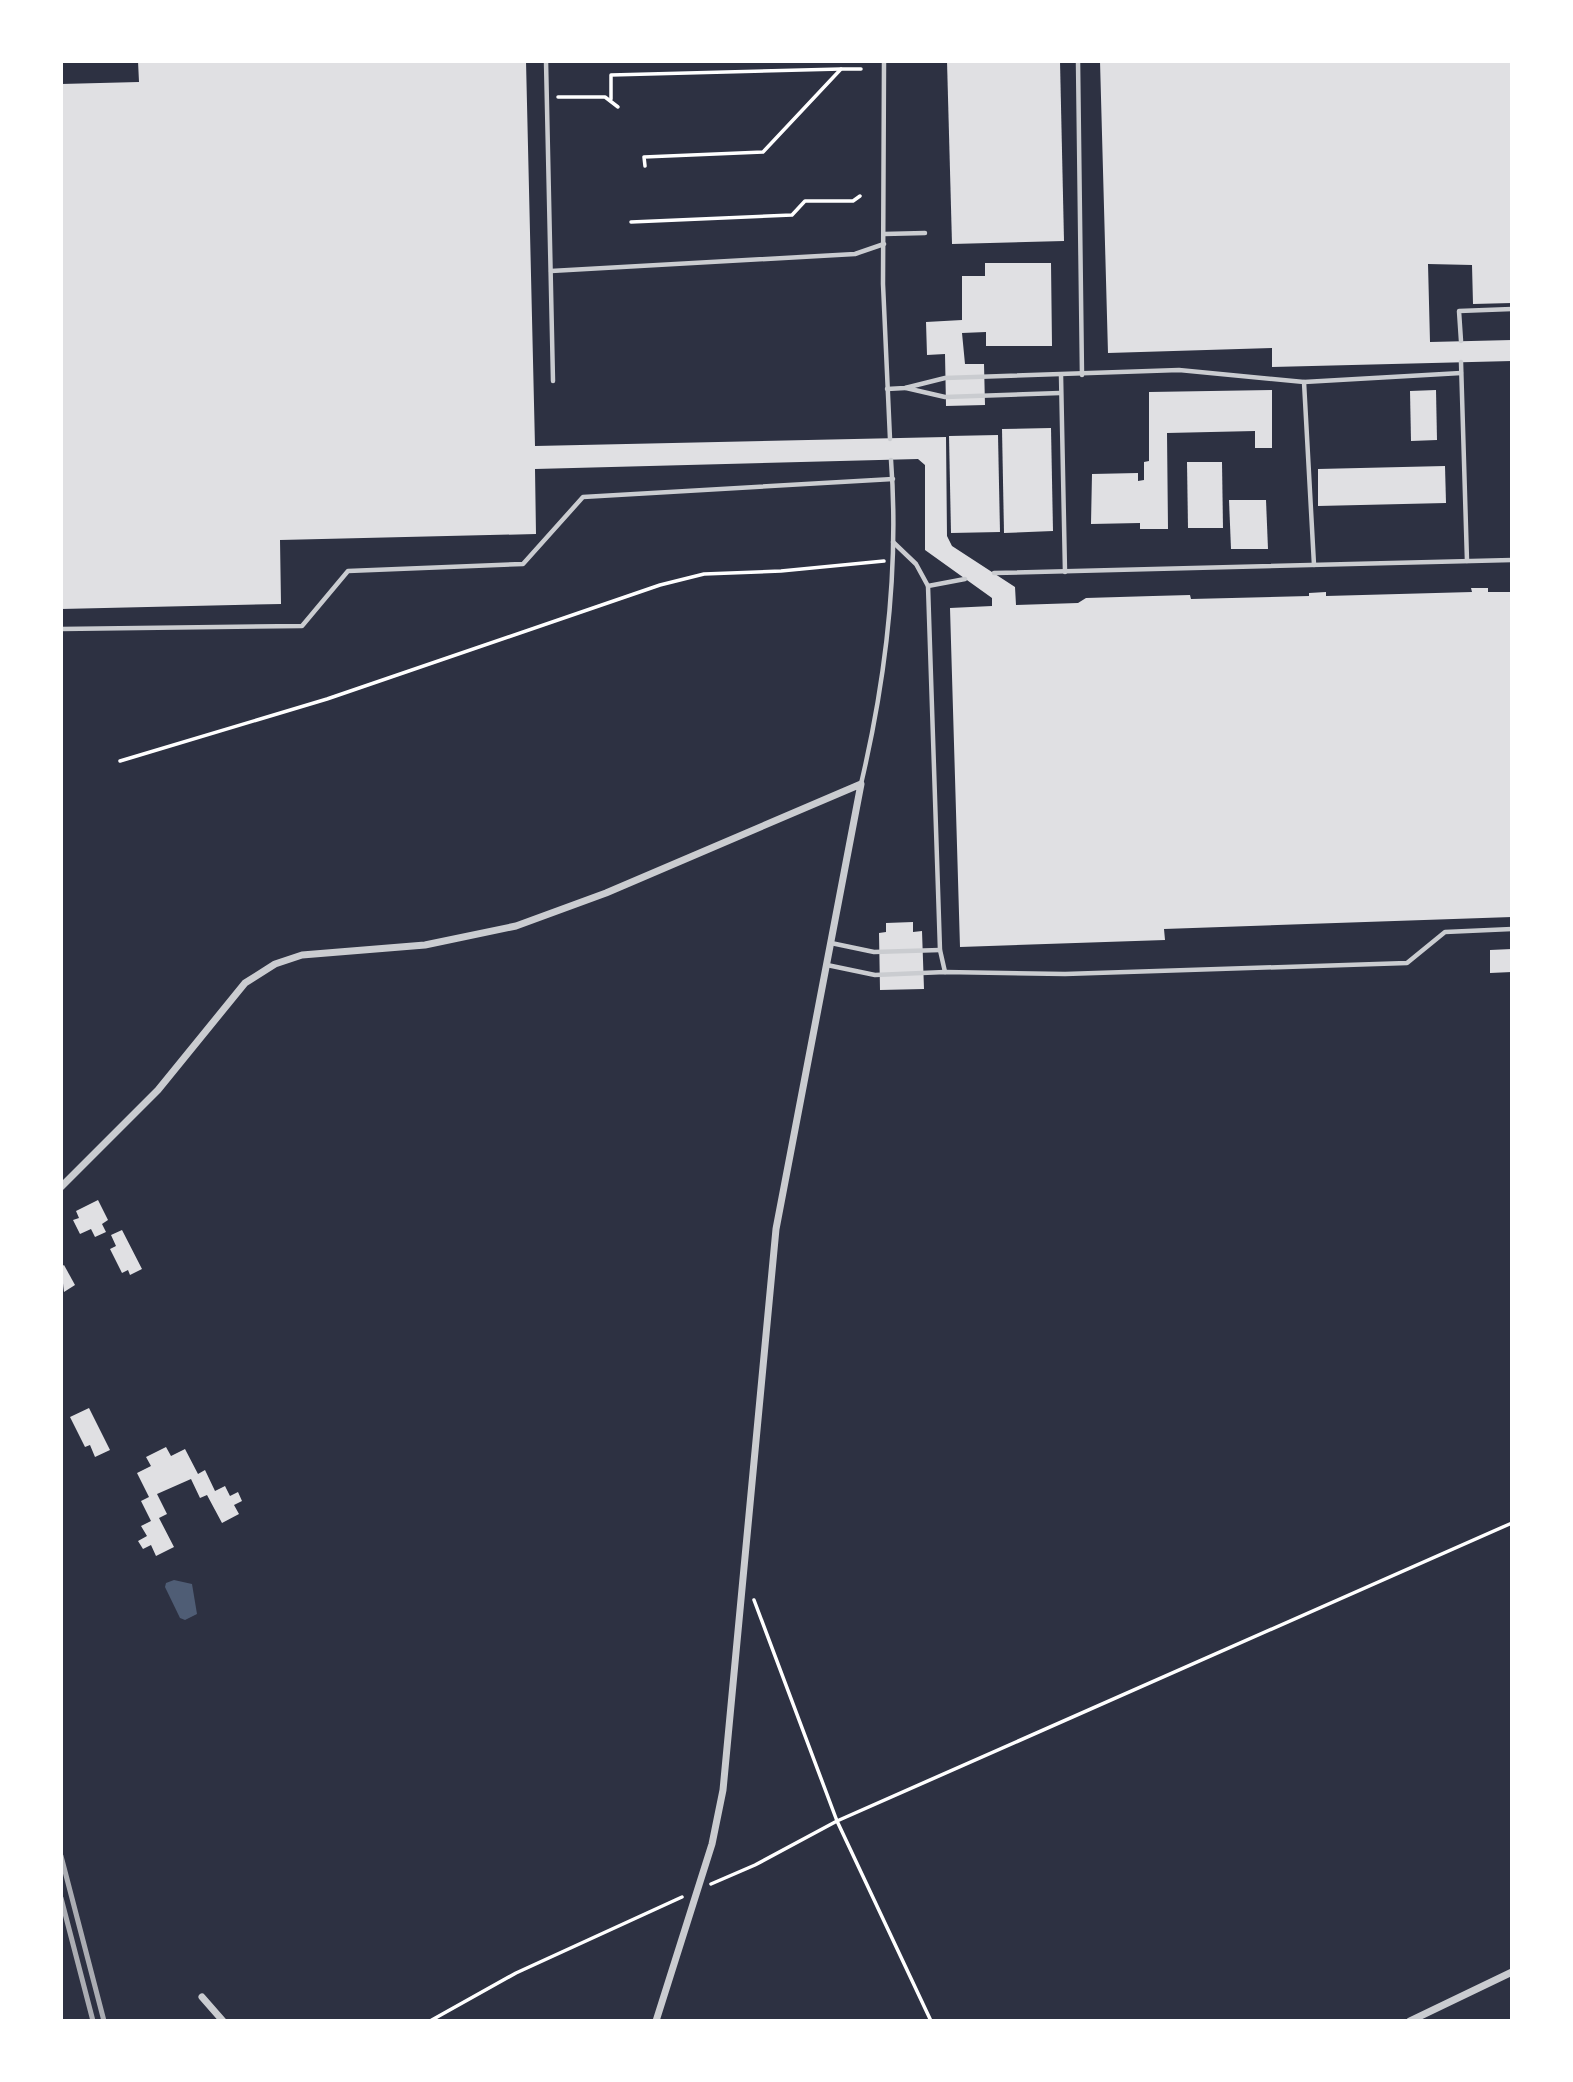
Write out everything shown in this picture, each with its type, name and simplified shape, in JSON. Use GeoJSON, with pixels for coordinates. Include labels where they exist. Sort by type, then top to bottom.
{"type":"FeatureCollection","features":[{"type":"Feature","properties":{"kind":"street"},"geometry":{"type":"LineString","coordinates":[[656,2021],[712,1844],[723,1790],[775,1229],[861,784]]}},
{"type":"Feature","properties":{"kind":"street"},"geometry":{"type":"LineString","coordinates":[[61,1187],[158,1090],[245,982],[275,964],[302,955],[425,945],[516,926],[617,889],[861,784]]}},
{"type":"Feature","properties":{"kind":"street"},"geometry":{"type":"LineString","coordinates":[[1410,2021],[1512,1972]]}},
{"type":"Feature","properties":{"kind":"street"},"geometry":{"type":"LineString","coordinates":[[202,1997],[223,2021]]}},
{"type":"Feature","properties":{"kind":"lane"},"geometry":{"type":"LineString","coordinates":[[546,61],[553,381]]}},
{"type":"Feature","properties":{"kind":"lane"},"geometry":{"type":"LineString","coordinates":[[884,61],[884,244],[890,439]]}},
{"type":"Feature","properties":{"kind":"lane"},"geometry":{"type":"LineString","coordinates":[[1078,61],[1082,375]]}},
{"type":"Feature","properties":{"kind":"lane"},"geometry":{"type":"LineString","coordinates":[[884,234],[925,233]]}},
{"type":"Feature","properties":{"kind":"lane"},"geometry":{"type":"LineString","coordinates":[[551,271],[855,254],[884,244]]}},
{"type":"Feature","properties":{"kind":"lane"},"geometry":{"type":"LineString","coordinates":[[1461,341],[1459,311],[1512,309]]}},
{"type":"Feature","properties":{"kind":"lane"},"geometry":{"type":"LineString","coordinates":[[1461,362],[1466,561]]}},
{"type":"Feature","properties":{"kind":"lane"},"geometry":{"type":"LineString","coordinates":[[887,389],[905,388],[945,378],[1179,370],[1304,382],[1461,373]]}},
{"type":"Feature","properties":{"kind":"lane"},"geometry":{"type":"LineString","coordinates":[[1061,375],[1065,572]]}},
{"type":"Feature","properties":{"kind":"lane"},"geometry":{"type":"LineString","coordinates":[[1304,382],[1314,565]]}},
{"type":"Feature","properties":{"kind":"lane"},"geometry":{"type":"LineString","coordinates":[[905,388],[945,397],[1060,393]]}},
{"type":"Feature","properties":{"kind":"lane"},"geometry":{"type":"LineString","coordinates":[[861,784],[874,727],[893,560],[891,460]]}},
{"type":"Feature","properties":{"kind":"lane"},"geometry":{"type":"LineString","coordinates":[[61,629],[302,626],[348,571],[523,564],[583,497],[893,479]]}},
{"type":"Feature","properties":{"kind":"lane"},"geometry":{"type":"LineString","coordinates":[[893,542],[916,564],[928,586],[940,950],[945,972]]}},
{"type":"Feature","properties":{"kind":"lane"},"geometry":{"type":"LineString","coordinates":[[994,573],[1512,559]]}},
{"type":"Feature","properties":{"kind":"lane"},"geometry":{"type":"LineString","coordinates":[[928,586],[965,579]]}},
{"type":"Feature","properties":{"kind":"lane"},"geometry":{"type":"LineString","coordinates":[[827,965],[875,975],[945,972],[1065,974],[1407,963],[1445,932],[1512,929]]}},
{"type":"Feature","properties":{"kind":"lane"},"geometry":{"type":"LineString","coordinates":[[831,943],[874,952],[940,950]]}},
{"type":"Feature","properties":{"kind":"path"},"geometry":{"type":"LineString","coordinates":[[645,166],[645,157],[763,152],[841,69]]}},
{"type":"Feature","properties":{"kind":"path"},"geometry":{"type":"LineString","coordinates":[[618,107],[611,99],[611,75],[861,69]]}},
{"type":"Feature","properties":{"kind":"path"},"geometry":{"type":"LineString","coordinates":[[547,97],[611,99]]}},
{"type":"Feature","properties":{"kind":"path"},"geometry":{"type":"LineString","coordinates":[[631,222],[792,215],[805,201],[853,201],[860,196]]}},
{"type":"Feature","properties":{"kind":"path"},"geometry":{"type":"LineString","coordinates":[[120,761],[327,699],[660,585],[704,574],[781,571],[893,560]]}},
{"type":"Feature","properties":{"kind":"path"},"geometry":{"type":"LineString","coordinates":[[430,2021],[516,1973],[755,1865],[837,1821],[1512,1523]]}},
{"type":"Feature","properties":{"kind":"path"},"geometry":{"type":"LineString","coordinates":[[752,1594],[837,1821],[931,2021]]}},
{"type":"Feature","properties":{"kind":"water"},"geometry":{"type":"Polygon","coordinates":[[[174,1580],[192,1584],[197,1614],[185,1620],[180,1618],[165,1587],[166,1583],[174,1580]]]}},
{"type":"Feature","properties":{"kind":"building"},"geometry":{"type":"Polygon","coordinates":[[[138,61],[526,61],[535,446],[946,437],[947,536],[952,546],[1015,587],[1016,605],[1078,603],[1086,598],[1190,595],[1191,599],[1309,596],[1309,593],[1326,592],[1326,596],[1472,592],[1471,588],[1488,588],[1488,592],[1512,592],[1512,917],[1164,929],[1165,940],[960,947],[950,608],[992,606],[992,598],[925,550],[925,465],[918,459],[535,469],[536,534],[280,540],[281,604],[61,609],[61,84],[139,82],[138,61]]]}},
{"type":"Feature","properties":{"kind":"building"},"geometry":{"type":"Polygon","coordinates":[[[947,61],[1060,61],[1064,241],[952,244],[947,61]]]}},
{"type":"Feature","properties":{"kind":"building"},"geometry":{"type":"Polygon","coordinates":[[[1100,61],[1512,61],[1512,303],[1473,304],[1472,265],[1428,264],[1430,342],[1512,340],[1512,361],[1272,367],[1272,348],[1108,353],[1100,61]]]}},
{"type":"Feature","properties":{"kind":"building"},"geometry":{"type":"Polygon","coordinates":[[[985,263],[1051,263],[1052,346],[986,346],[986,332],[962,333],[965,364],[984,364],[985,405],[946,406],[945,354],[927,355],[926,322],[962,320],[962,276],[985,276],[985,263]]]}},
{"type":"Feature","properties":{"kind":"building"},"geometry":{"type":"Polygon","coordinates":[[[1272,390],[1272,448],[1255,448],[1255,431],[1167,433],[1168,529],[1140,529],[1140,523],[1091,524],[1092,474],[1138,473],[1138,481],[1144,480],[1144,462],[1149,461],[1149,392],[1272,390]]]}},
{"type":"Feature","properties":{"kind":"building"},"geometry":{"type":"Polygon","coordinates":[[[1436,390],[1437,440],[1411,441],[1410,391],[1436,390]]]}},
{"type":"Feature","properties":{"kind":"building"},"geometry":{"type":"Polygon","coordinates":[[[1051,428],[1053,531],[1004,533],[1002,429],[1051,428]]]}},
{"type":"Feature","properties":{"kind":"building"},"geometry":{"type":"Polygon","coordinates":[[[998,435],[1000,532],[951,533],[949,436],[998,435]]]}},
{"type":"Feature","properties":{"kind":"building"},"geometry":{"type":"Polygon","coordinates":[[[1187,462],[1222,462],[1223,528],[1188,528],[1187,462]]]}},
{"type":"Feature","properties":{"kind":"building"},"geometry":{"type":"Polygon","coordinates":[[[1445,466],[1446,503],[1318,506],[1318,469],[1445,466]]]}},
{"type":"Feature","properties":{"kind":"building"},"geometry":{"type":"Polygon","coordinates":[[[1229,500],[1266,500],[1268,549],[1231,549],[1229,500]]]}},
{"type":"Feature","properties":{"kind":"building"},"geometry":{"type":"Polygon","coordinates":[[[913,922],[913,932],[922,931],[924,989],[880,990],[879,933],[886,932],[886,923],[913,922]]]}},
{"type":"Feature","properties":{"kind":"building"},"geometry":{"type":"Polygon","coordinates":[[[1512,949],[1512,972],[1490,973],[1490,950],[1512,949]]]}},
{"type":"Feature","properties":{"kind":"building"},"geometry":{"type":"Polygon","coordinates":[[[98,1200],[108,1220],[102,1224],[106,1232],[95,1237],[91,1229],[80,1234],[73,1220],[79,1218],[76,1211],[98,1200]]]}},
{"type":"Feature","properties":{"kind":"building"},"geometry":{"type":"Polygon","coordinates":[[[122,1230],[142,1269],[130,1275],[128,1270],[122,1273],[110,1249],[116,1246],[111,1235],[122,1230]]]}},
{"type":"Feature","properties":{"kind":"building"},"geometry":{"type":"Polygon","coordinates":[[[64,1265],[75,1285],[64,1292],[61,1267],[64,1265]]]}},
{"type":"Feature","properties":{"kind":"building"},"geometry":{"type":"Polygon","coordinates":[[[89,1408],[110,1450],[95,1457],[90,1445],[85,1447],[70,1417],[89,1408]]]}},
{"type":"Feature","properties":{"kind":"building"},"geometry":{"type":"Polygon","coordinates":[[[166,1447],[171,1456],[185,1449],[198,1474],[205,1470],[215,1491],[225,1486],[230,1496],[238,1492],[242,1501],[234,1505],[239,1514],[222,1523],[207,1495],[200,1498],[191,1479],[157,1494],[167,1514],[159,1518],[174,1547],[156,1556],[151,1545],[143,1549],[138,1541],[147,1536],[141,1526],[151,1521],[141,1501],[149,1497],[137,1473],[151,1466],[146,1457],[166,1447]]]}},
{"type":"Feature","properties":{"kind":"railway"},"geometry":{"type":"LineString","coordinates":[[61,1856],[104,2021]]}},
{"type":"Feature","properties":{"kind":"railway"},"geometry":{"type":"LineString","coordinates":[[61,1898],[93,2021]]}}]}
